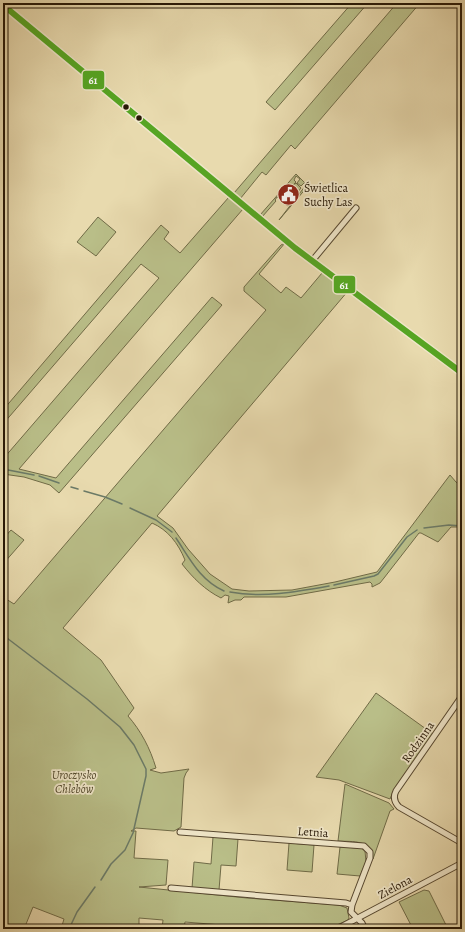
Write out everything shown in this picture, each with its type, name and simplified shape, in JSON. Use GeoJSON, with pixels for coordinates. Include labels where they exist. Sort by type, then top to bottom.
{"type":"FeatureCollection","features":[{"type":"Feature","properties":{"kind":"street"},"geometry":{"type":"LineString","coordinates":[[3,5],[274,231],[462,373]]}},
{"type":"Feature","properties":{"kind":"street"},"geometry":{"type":"LineString","coordinates":[[312,261],[356,208]]}},
{"type":"Feature","properties":{"kind":"street","name":"Rodzinna"},"geometry":{"type":"LineString","coordinates":[[462,696],[394,796],[394,801],[399,807],[462,843]]}},
{"type":"Feature","properties":{"kind":"street","name":"Letnia"},"geometry":{"type":"LineString","coordinates":[[180,832],[364,846],[368,849],[370,858],[352,905]]}},
{"type":"Feature","properties":{"kind":"street","name":"Zielona"},"geometry":{"type":"LineString","coordinates":[[337,929],[462,863]]}},
{"type":"Feature","properties":{"kind":"street"},"geometry":{"type":"LineString","coordinates":[[171,888],[346,903],[352,905],[351,912],[362,923],[365,929]]}},
{"type":"Feature","properties":{"kind":"green space"},"geometry":{"type":"Polygon","coordinates":[[[352,3],[368,3],[275,110],[266,102],[352,3]]]}},
{"type":"Feature","properties":{"kind":"green space"},"geometry":{"type":"Polygon","coordinates":[[[397,3],[420,3],[295,149],[291,145],[266,175],[262,172],[240,199],[234,193],[397,3]]]}},
{"type":"Feature","properties":{"kind":"green space"},"geometry":{"type":"Polygon","coordinates":[[[296,174],[308,186],[279,220],[306,185],[304,183],[301,186],[297,183],[300,179],[296,176],[294,180],[296,182],[291,187],[296,183],[301,188],[297,193],[298,194],[288,206],[277,197],[275,200],[276,201],[262,217],[260,215],[296,174]]]}},
{"type":"Feature","properties":{"kind":"green space"},"geometry":{"type":"Polygon","coordinates":[[[229,197],[243,209],[19,469],[56,478],[212,297],[222,305],[59,493],[50,485],[24,477],[3,474],[3,459],[159,278],[141,264],[3,424],[3,410],[161,225],[169,232],[164,239],[180,253],[229,197]]]}},
{"type":"Feature","properties":{"kind":"green space"},"geometry":{"type":"Polygon","coordinates":[[[98,217],[116,232],[96,256],[77,242],[98,217]]]}},
{"type":"Feature","properties":{"kind":"green space","name":"Uroczysko Chlebów"},"geometry":{"type":"Polygon","coordinates":[[[285,243],[259,274],[281,293],[286,287],[301,298],[322,273],[348,291],[157,516],[173,528],[188,549],[210,574],[232,589],[249,591],[292,590],[377,572],[450,475],[462,487],[462,527],[451,527],[438,542],[419,533],[380,583],[372,587],[370,582],[286,597],[244,597],[241,600],[235,600],[228,603],[229,596],[225,595],[221,598],[195,579],[182,564],[185,560],[176,543],[168,533],[152,523],[63,628],[101,660],[134,708],[128,716],[145,740],[151,754],[156,768],[150,770],[161,773],[189,769],[184,778],[181,827],[174,831],[136,828],[131,831],[136,831],[134,858],[168,860],[166,885],[139,887],[247,898],[339,905],[347,908],[349,918],[348,920],[328,929],[270,929],[185,922],[184,929],[162,929],[163,920],[139,918],[139,929],[61,929],[64,919],[33,907],[24,929],[3,929],[3,597],[14,604],[266,310],[244,291],[244,287],[281,245],[285,243]]]}},
{"type":"Feature","properties":{"kind":"green space"},"geometry":{"type":"Polygon","coordinates":[[[11,530],[24,540],[3,564],[3,539],[11,530]]]}},
{"type":"Feature","properties":{"kind":"green space"},"geometry":{"type":"Polygon","coordinates":[[[376,693],[433,734],[394,790],[390,799],[339,780],[316,777],[376,693]]]}},
{"type":"Feature","properties":{"kind":"green space"},"geometry":{"type":"Polygon","coordinates":[[[345,784],[389,803],[394,809],[390,811],[373,859],[369,848],[365,845],[355,842],[338,841],[345,784]]]}},
{"type":"Feature","properties":{"kind":"green space"},"geometry":{"type":"Polygon","coordinates":[[[213,837],[238,839],[236,866],[221,865],[219,890],[192,888],[194,862],[211,864],[213,837]]]}},
{"type":"Feature","properties":{"kind":"green space"},"geometry":{"type":"Polygon","coordinates":[[[289,843],[314,845],[312,872],[287,870],[289,843]]]}},
{"type":"Feature","properties":{"kind":"green space"},"geometry":{"type":"Polygon","coordinates":[[[340,847],[361,848],[365,851],[366,862],[360,876],[337,874],[340,847]]]}},
{"type":"Feature","properties":{"kind":"green space"},"geometry":{"type":"Polygon","coordinates":[[[424,890],[429,891],[447,927],[443,929],[413,929],[399,902],[424,890]]]}},
{"type":"Feature","properties":{"kind":"waterway"},"geometry":{"type":"LineString","coordinates":[[3,469],[34,475]]}},
{"type":"Feature","properties":{"kind":"waterway"},"geometry":{"type":"LineString","coordinates":[[39,476],[59,483]]}},
{"type":"Feature","properties":{"kind":"waterway"},"geometry":{"type":"LineString","coordinates":[[71,487],[78,489]]}},
{"type":"Feature","properties":{"kind":"waterway"},"geometry":{"type":"LineString","coordinates":[[84,491],[122,504]]}},
{"type":"Feature","properties":{"kind":"waterway"},"geometry":{"type":"LineString","coordinates":[[130,508],[156,520],[172,532]]}},
{"type":"Feature","properties":{"kind":"waterway"},"geometry":{"type":"LineString","coordinates":[[424,528],[449,525],[462,526]]}},
{"type":"Feature","properties":{"kind":"waterway"},"geometry":{"type":"LineString","coordinates":[[334,585],[378,574],[407,537],[417,530]]}},
{"type":"Feature","properties":{"kind":"waterway"},"geometry":{"type":"LineString","coordinates":[[176,538],[202,575],[208,581],[224,591]]}},
{"type":"Feature","properties":{"kind":"waterway"},"geometry":{"type":"LineString","coordinates":[[230,592],[242,594],[267,594],[292,592],[329,586]]}},
{"type":"Feature","properties":{"kind":"waterway"},"geometry":{"type":"LineString","coordinates":[[3,635],[87,699],[120,727],[134,745],[146,769],[146,776],[133,833],[125,850],[111,864],[101,880]]}},
{"type":"Feature","properties":{"kind":"waterway"},"geometry":{"type":"LineString","coordinates":[[69,929],[77,912],[95,887]]}},
{"type":"Feature","properties":{"kind":"transit line","name":"61"},"geometry":{"type":"LineString","coordinates":[[3,5],[295,248],[462,373]]}},
{"type":"Feature","properties":{"kind":"place","name":"Świetlica Suchy Las"},"geometry":{"type":"Point","coordinates":[289,195]}}]}
